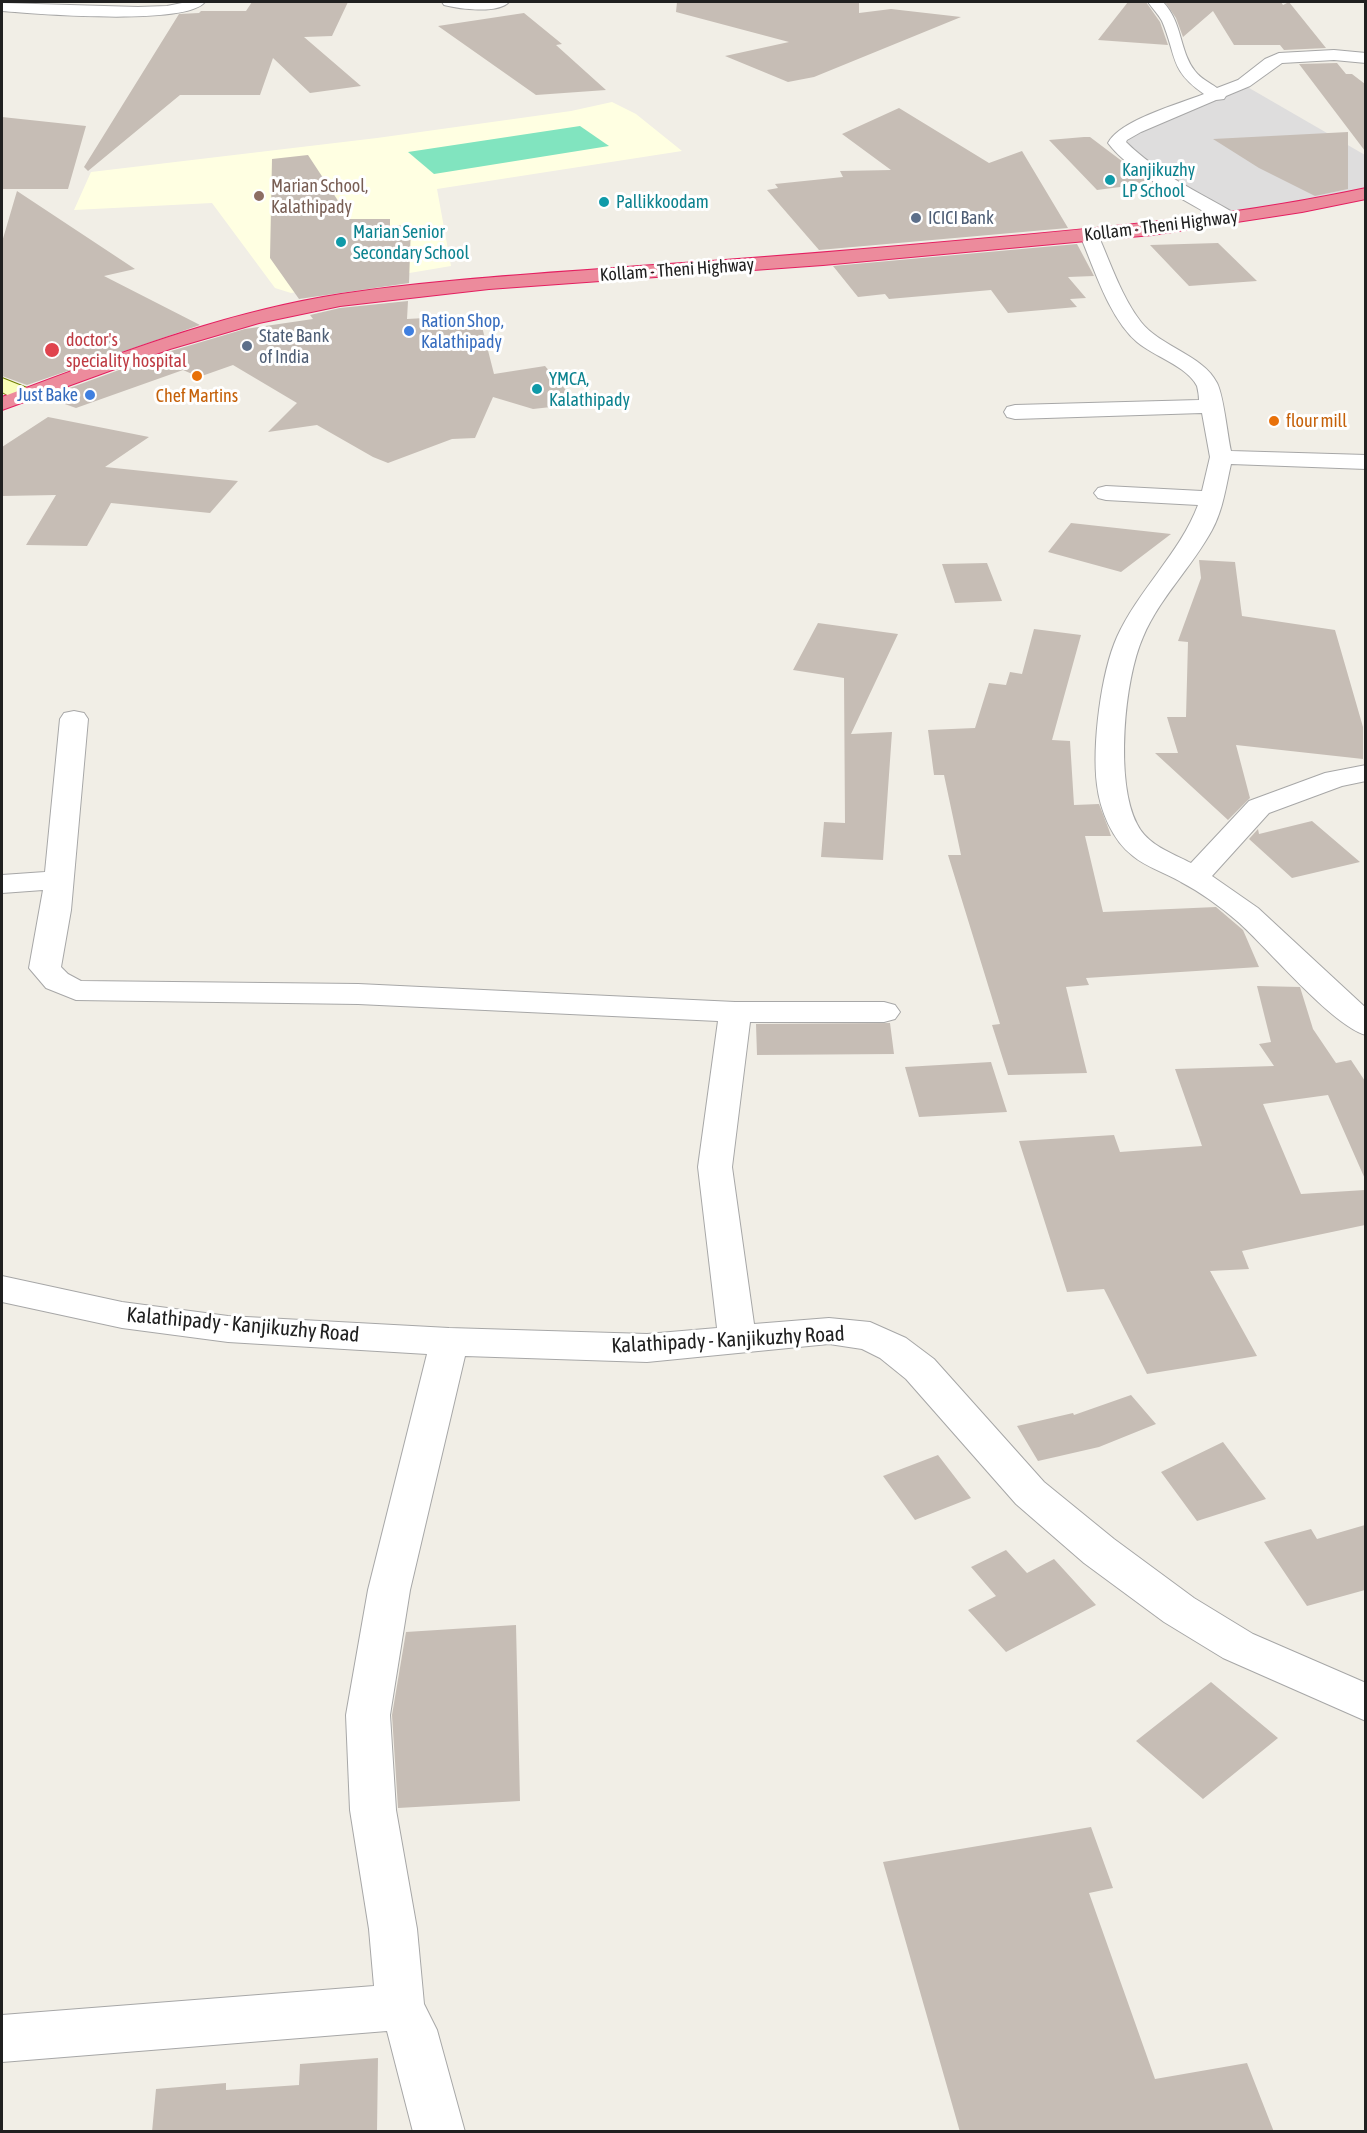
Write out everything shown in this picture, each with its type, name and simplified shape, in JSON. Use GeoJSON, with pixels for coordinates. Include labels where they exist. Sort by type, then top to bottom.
{"type":"FeatureCollection","features":[{"type":"Feature","properties":{"kind":"highway","name":"Kollam - Theni Highway"},"geometry":{"type":"LineString","coordinates":[[2,404],[163,345],[267,316],[351,298],[489,283],[823,259],[1176,226],[1334,201],[1365,193]]}},
{"type":"Feature","properties":{"kind":"main road"},"geometry":{"type":"LineString","coordinates":[[2,384],[24,395]]}},
{"type":"Feature","properties":{"kind":"street"},"geometry":{"type":"LineString","coordinates":[[2,7],[157,11],[188,9],[198,2]]}},
{"type":"Feature","properties":{"kind":"street"},"geometry":{"type":"LineString","coordinates":[[449,2],[465,6],[502,2]]}},
{"type":"Feature","properties":{"kind":"street"},"geometry":{"type":"LineString","coordinates":[[1155,2],[1170,22],[1180,57],[1188,73],[1218,96]]}},
{"type":"Feature","properties":{"kind":"street"},"geometry":{"type":"LineString","coordinates":[[1229,218],[1132,158],[1117,143],[1120,137],[1135,128],[1218,96],[1255,77],[1271,62],[1279,58],[1334,54],[1365,58]]}},
{"type":"Feature","properties":{"kind":"street"},"geometry":{"type":"LineString","coordinates":[[1089,235],[1114,292],[1131,323],[1144,338],[1169,351],[1207,384],[1221,457],[1212,499],[1201,529],[1162,583],[1130,638],[1117,683],[1110,734],[1111,785],[1123,827],[1143,850],[1194,877],[1247,914],[1365,1025]]}},
{"type":"Feature","properties":{"kind":"street"},"geometry":{"type":"LineString","coordinates":[[1015,412],[1212,406]]}},
{"type":"Feature","properties":{"kind":"street"},"geometry":{"type":"LineString","coordinates":[[1221,457],[1365,462]]}},
{"type":"Feature","properties":{"kind":"street"},"geometry":{"type":"LineString","coordinates":[[1106,493],[1212,499]]}},
{"type":"Feature","properties":{"kind":"street"},"geometry":{"type":"LineString","coordinates":[[74,719],[58,880],[45,968],[57,981],[76,990],[358,994],[735,1012],[884,1012]]}},
{"type":"Feature","properties":{"kind":"street"},"geometry":{"type":"LineString","coordinates":[[1194,877],[1259,807],[1335,779],[1365,773]]}},
{"type":"Feature","properties":{"kind":"street"},"geometry":{"type":"LineString","coordinates":[[2,884],[58,880]]}},
{"type":"Feature","properties":{"kind":"street"},"geometry":{"type":"LineString","coordinates":[[735,1012],[716,1167],[737,1339]]}},
{"type":"Feature","properties":{"kind":"street","name":"Kalathipady - Kanjikuzhy Road"},"geometry":{"type":"LineString","coordinates":[[2,1289],[122,1315],[228,1329],[449,1342],[646,1348],[829,1331],[870,1336],[893,1348],[920,1369],[1030,1492],[1099,1551],[1179,1610],[1238,1646],[1365,1703]]}},
{"type":"Feature","properties":{"kind":"street"},"geometry":{"type":"LineString","coordinates":[[439,2132],[412,2030],[400,2007],[393,1929],[373,1810],[368,1715],[389,1590],[449,1342]]}},
{"type":"Feature","properties":{"kind":"street"},"geometry":{"type":"LineString","coordinates":[[2,2039],[400,2007]]}},
{"type":"Feature","properties":{"kind":"shaded area"},"geometry":{"type":"Polygon","coordinates":[[[1244,85],[1365,155],[1365,187],[1328,199],[1231,214],[1132,150],[1127,144],[1129,138],[1143,129],[1244,85]]]}},
{"type":"Feature","properties":{"kind":"shaded area","name":"Marian School, Kalathipady"},"geometry":{"type":"Polygon","coordinates":[[[612,102],[636,114],[682,151],[437,189],[451,266],[291,293],[275,288],[212,203],[74,210],[91,172],[377,138],[571,111],[612,102]]]}},
{"type":"Feature","properties":{"kind":"green space"},"geometry":{"type":"Polygon","coordinates":[[[580,126],[609,146],[434,174],[408,152],[580,126]]]}},
{"type":"Feature","properties":{"kind":"building"},"geometry":{"type":"Polygon","coordinates":[[[252,2],[348,2],[332,36],[304,37],[361,86],[310,93],[273,58],[260,95],[180,95],[88,171],[84,167],[179,14],[201,11],[246,11],[252,2]]]}},
{"type":"Feature","properties":{"kind":"building"},"geometry":{"type":"Polygon","coordinates":[[[677,2],[859,2],[859,13],[891,9],[961,17],[814,77],[788,82],[725,56],[789,42],[676,12],[677,2]]]}},
{"type":"Feature","properties":{"kind":"building"},"geometry":{"type":"Polygon","coordinates":[[[1128,2],[1146,2],[1160,22],[1168,45],[1098,40],[1128,2]]]}},
{"type":"Feature","properties":{"kind":"building"},"geometry":{"type":"Polygon","coordinates":[[[1165,2],[1281,2],[1283,5],[1289,2],[1326,48],[1284,50],[1280,45],[1234,45],[1213,11],[1183,37],[1176,18],[1165,2]]]}},
{"type":"Feature","properties":{"kind":"building"},"geometry":{"type":"Polygon","coordinates":[[[524,13],[562,44],[556,45],[606,90],[536,95],[438,26],[524,13]]]}},
{"type":"Feature","properties":{"kind":"building"},"geometry":{"type":"Polygon","coordinates":[[[1337,63],[1346,74],[1352,74],[1365,84],[1365,151],[1299,64],[1337,63]]]}},
{"type":"Feature","properties":{"kind":"building"},"geometry":{"type":"Polygon","coordinates":[[[899,108],[989,163],[1022,151],[1068,228],[819,250],[767,190],[778,188],[775,184],[843,177],[840,171],[891,170],[842,134],[899,108]]]}},
{"type":"Feature","properties":{"kind":"building"},"geometry":{"type":"Polygon","coordinates":[[[2,117],[86,126],[68,189],[2,189],[2,117]]]}},
{"type":"Feature","properties":{"kind":"building"},"geometry":{"type":"Polygon","coordinates":[[[1348,132],[1348,189],[1315,196],[1259,168],[1213,139],[1348,132]]]}},
{"type":"Feature","properties":{"kind":"building"},"geometry":{"type":"Polygon","coordinates":[[[1090,137],[1151,183],[1097,190],[1049,140],[1090,137]]]}},
{"type":"Feature","properties":{"kind":"building"},"geometry":{"type":"Polygon","coordinates":[[[308,155],[350,219],[390,219],[390,226],[411,225],[409,283],[299,299],[270,258],[272,159],[308,155]]]}},
{"type":"Feature","properties":{"kind":"building"},"geometry":{"type":"Polygon","coordinates":[[[17,191],[135,269],[104,276],[200,325],[27,385],[2,376],[2,242],[17,191]]]}},
{"type":"Feature","properties":{"kind":"building"},"geometry":{"type":"Polygon","coordinates":[[[1218,243],[1257,281],[1189,286],[1150,245],[1218,243]]]}},
{"type":"Feature","properties":{"kind":"building"},"geometry":{"type":"Polygon","coordinates":[[[1077,244],[1094,276],[1068,277],[1086,298],[1070,299],[1077,307],[1008,313],[991,290],[889,299],[885,294],[858,297],[833,266],[1077,244]]]}},
{"type":"Feature","properties":{"kind":"building"},"geometry":{"type":"Polygon","coordinates":[[[408,301],[407,319],[479,315],[494,374],[545,366],[578,404],[533,409],[493,397],[475,438],[452,439],[388,463],[317,425],[268,432],[297,403],[233,365],[199,377],[183,370],[76,408],[45,397],[171,351],[245,329],[313,319],[310,315],[340,308],[408,301]]]}},
{"type":"Feature","properties":{"kind":"building"},"geometry":{"type":"Polygon","coordinates":[[[48,417],[149,437],[105,467],[238,481],[210,513],[111,503],[87,546],[26,545],[56,495],[2,496],[2,447],[48,417]]]}},
{"type":"Feature","properties":{"kind":"building"},"geometry":{"type":"Polygon","coordinates":[[[1071,523],[1171,534],[1121,572],[1048,552],[1071,523]]]}},
{"type":"Feature","properties":{"kind":"building"},"geometry":{"type":"Polygon","coordinates":[[[1199,560],[1235,562],[1242,616],[1335,630],[1363,727],[1363,759],[1236,745],[1250,798],[1228,820],[1155,753],[1178,753],[1167,717],[1186,717],[1188,642],[1178,641],[1201,578],[1199,560]]]}},
{"type":"Feature","properties":{"kind":"building"},"geometry":{"type":"Polygon","coordinates":[[[987,563],[1002,601],[955,603],[942,564],[987,563]]]}},
{"type":"Feature","properties":{"kind":"building"},"geometry":{"type":"Polygon","coordinates":[[[818,623],[898,634],[851,734],[892,732],[883,860],[821,857],[824,822],[845,823],[844,678],[793,670],[818,623]]]}},
{"type":"Feature","properties":{"kind":"building"},"geometry":{"type":"Polygon","coordinates":[[[1034,629],[1081,635],[1052,740],[1070,741],[1074,805],[1099,804],[1111,836],[1085,836],[1103,912],[1216,907],[1243,930],[1259,967],[1086,978],[1089,985],[1066,987],[1087,1073],[1008,1075],[992,1025],[1000,1024],[948,855],[961,855],[944,775],[934,775],[928,730],[975,728],[989,683],[1006,685],[1010,672],[1022,674],[1034,629]]]}},
{"type":"Feature","properties":{"kind":"building"},"geometry":{"type":"Polygon","coordinates":[[[1312,821],[1360,862],[1292,878],[1249,839],[1258,829],[1259,834],[1312,821]]]}},
{"type":"Feature","properties":{"kind":"building"},"geometry":{"type":"Polygon","coordinates":[[[1257,986],[1300,987],[1313,1029],[1336,1063],[1351,1060],[1365,1081],[1365,1179],[1328,1095],[1263,1104],[1301,1194],[1365,1190],[1365,1225],[1242,1251],[1249,1269],[1210,1271],[1257,1356],[1147,1374],[1104,1289],[1067,1292],[1019,1141],[1114,1135],[1120,1152],[1202,1146],[1175,1069],[1274,1066],[1259,1044],[1271,1042],[1257,986]]]}},
{"type":"Feature","properties":{"kind":"building"},"geometry":{"type":"Polygon","coordinates":[[[890,1023],[894,1054],[757,1055],[756,1024],[890,1023]]]}},
{"type":"Feature","properties":{"kind":"building"},"geometry":{"type":"Polygon","coordinates":[[[991,1062],[1007,1112],[919,1117],[905,1067],[991,1062]]]}},
{"type":"Feature","properties":{"kind":"building"},"geometry":{"type":"Polygon","coordinates":[[[1131,1395],[1156,1424],[1099,1447],[1038,1461],[1017,1426],[1073,1413],[1074,1415],[1131,1395]]]}},
{"type":"Feature","properties":{"kind":"building"},"geometry":{"type":"Polygon","coordinates":[[[1223,1442],[1266,1499],[1197,1521],[1161,1472],[1223,1442]]]}},
{"type":"Feature","properties":{"kind":"building"},"geometry":{"type":"Polygon","coordinates":[[[938,1455],[971,1498],[915,1520],[883,1476],[938,1455]]]}},
{"type":"Feature","properties":{"kind":"building"},"geometry":{"type":"Polygon","coordinates":[[[1365,1525],[1365,1590],[1307,1606],[1264,1542],[1311,1529],[1317,1539],[1365,1525]]]}},
{"type":"Feature","properties":{"kind":"building"},"geometry":{"type":"Polygon","coordinates":[[[1006,1550],[1027,1573],[1054,1559],[1096,1605],[1006,1652],[968,1610],[996,1596],[971,1567],[1006,1550]]]}},
{"type":"Feature","properties":{"kind":"building"},"geometry":{"type":"Polygon","coordinates":[[[516,1625],[520,1801],[398,1808],[392,1715],[406,1632],[516,1625]]]}},
{"type":"Feature","properties":{"kind":"building"},"geometry":{"type":"Polygon","coordinates":[[[1211,1682],[1278,1738],[1203,1799],[1136,1741],[1211,1682]]]}},
{"type":"Feature","properties":{"kind":"building"},"geometry":{"type":"Polygon","coordinates":[[[1091,1827],[1113,1888],[1089,1893],[1155,2079],[1247,2063],[1274,2132],[960,2132],[883,1862],[1091,1827]]]}},
{"type":"Feature","properties":{"kind":"building"},"geometry":{"type":"Polygon","coordinates":[[[378,2058],[377,2132],[152,2132],[156,2089],[226,2083],[226,2090],[299,2085],[300,2064],[378,2058]]]}},
{"type":"Feature","properties":{"kind":"place","name":"Kanjikuzhy LP School"},"geometry":{"type":"Point","coordinates":[1110,180]}},
{"type":"Feature","properties":{"kind":"place","name":"Marian School, Kalathipady"},"geometry":{"type":"Point","coordinates":[259,196]}},
{"type":"Feature","properties":{"kind":"place","name":"Pallikkoodam"},"geometry":{"type":"Point","coordinates":[604,202]}},
{"type":"Feature","properties":{"kind":"place","name":"ICICI Bank"},"geometry":{"type":"Point","coordinates":[916,218]}},
{"type":"Feature","properties":{"kind":"place","name":"Marian Senior Secondary School"},"geometry":{"type":"Point","coordinates":[341,242]}},
{"type":"Feature","properties":{"kind":"place","name":"Ration Shop, Kalathipady"},"geometry":{"type":"Point","coordinates":[409,331]}},
{"type":"Feature","properties":{"kind":"place","name":"State Bank of India"},"geometry":{"type":"Point","coordinates":[247,346]}},
{"type":"Feature","properties":{"kind":"place","name":"doctor's speciality hospital"},"geometry":{"type":"Point","coordinates":[52,350]}},
{"type":"Feature","properties":{"kind":"place","name":"Chef Martins"},"geometry":{"type":"Point","coordinates":[197,376]}},
{"type":"Feature","properties":{"kind":"place","name":"YMCA, Kalathipady"},"geometry":{"type":"Point","coordinates":[537,389]}},
{"type":"Feature","properties":{"kind":"place","name":"Just Bake"},"geometry":{"type":"Point","coordinates":[90,395]}},
{"type":"Feature","properties":{"kind":"place","name":"flour mill"},"geometry":{"type":"Point","coordinates":[1274,421]}}]}
